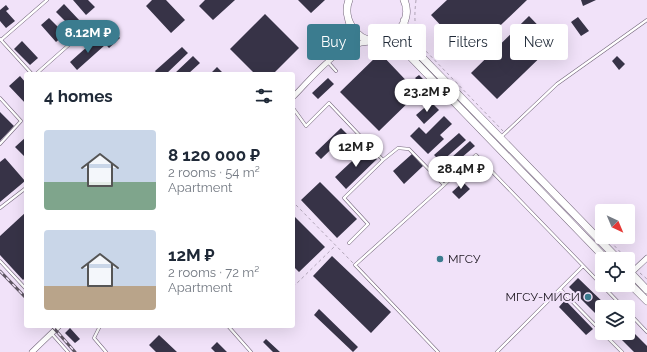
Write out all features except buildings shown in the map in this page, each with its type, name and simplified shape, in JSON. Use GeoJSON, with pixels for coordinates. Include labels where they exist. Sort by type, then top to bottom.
{"type":"FeatureCollection","features":[{"type":"Feature","properties":{"kind":"main road"},"geometry":{"type":"LineString","coordinates":[[343,0],[349,22],[359,34],[368,40]]}},
{"type":"Feature","properties":{"kind":"main road"},"geometry":{"type":"LineString","coordinates":[[346,11],[349,0]]}},
{"type":"Feature","properties":{"kind":"main road"},"geometry":{"type":"LineString","coordinates":[[404,0],[406,9]]}},
{"type":"Feature","properties":{"kind":"main road"},"geometry":{"type":"LineString","coordinates":[[408,0],[404,21],[405,34],[411,46],[503,135],[612,252]]}},
{"type":"Feature","properties":{"kind":"main road"},"geometry":{"type":"LineString","coordinates":[[414,60],[599,252]]}},
{"type":"Feature","properties":{"kind":"main road"},"geometry":{"type":"LineString","coordinates":[[635,277],[647,290]]}},
{"type":"Feature","properties":{"kind":"main road"},"geometry":{"type":"LineString","coordinates":[[635,289],[647,301]]}},
{"type":"Feature","properties":{"kind":"street"},"geometry":{"type":"LineString","coordinates":[[295,95],[328,62]]}},
{"type":"Feature","properties":{"kind":"street"},"geometry":{"type":"LineString","coordinates":[[635,268],[647,258]]}},
{"type":"Feature","properties":{"kind":"street"},"geometry":{"type":"LineString","coordinates":[[32,352],[57,328]]}},
{"type":"Feature","properties":{"kind":"lane"},"geometry":{"type":"LineString","coordinates":[[30,72],[0,40],[48,0]]}},
{"type":"Feature","properties":{"kind":"lane"},"geometry":{"type":"LineString","coordinates":[[503,135],[557,84],[647,20]]}},
{"type":"Feature","properties":{"kind":"lane"},"geometry":{"type":"LineString","coordinates":[[38,72],[89,27]]}},
{"type":"Feature","properties":{"kind":"lane"},"geometry":{"type":"LineString","coordinates":[[328,62],[336,71]]}},
{"type":"Feature","properties":{"kind":"lane"},"geometry":{"type":"LineString","coordinates":[[0,98],[21,121],[0,144]]}},
{"type":"Feature","properties":{"kind":"lane"},"geometry":{"type":"LineString","coordinates":[[295,111],[306,126],[329,103],[383,160]]}},
{"type":"Feature","properties":{"kind":"lane"},"geometry":{"type":"LineString","coordinates":[[349,243],[368,224],[344,198],[383,160],[398,148],[409,149],[444,185]]}},
{"type":"Feature","properties":{"kind":"lane"},"geometry":{"type":"LineString","coordinates":[[438,352],[354,266],[476,155],[595,277]]}},
{"type":"Feature","properties":{"kind":"lane"},"geometry":{"type":"LineString","coordinates":[[0,208],[24,190]]}},
{"type":"Feature","properties":{"kind":"lane"},"geometry":{"type":"LineString","coordinates":[[0,261],[24,287]]}},
{"type":"Feature","properties":{"kind":"lane"},"geometry":{"type":"LineString","coordinates":[[496,352],[583,266]]}},
{"type":"Feature","properties":{"kind":"lane"},"geometry":{"type":"LineString","coordinates":[[560,289],[595,324]]}},
{"type":"Feature","properties":{"kind":"lane"},"geometry":{"type":"LineString","coordinates":[[609,292],[617,300]]}},
{"type":"Feature","properties":{"kind":"lane"},"geometry":{"type":"LineString","coordinates":[[635,319],[647,332]]}},
{"type":"Feature","properties":{"kind":"lane"},"geometry":{"type":"LineString","coordinates":[[99,328],[94,338],[106,352]]}},
{"type":"Feature","properties":{"kind":"lane"},"geometry":{"type":"LineString","coordinates":[[230,328],[251,352]]}},
{"type":"Feature","properties":{"kind":"lane"},"geometry":{"type":"LineString","coordinates":[[51,334],[68,352]]}},
{"type":"Feature","properties":{"kind":"lane"},"geometry":{"type":"LineString","coordinates":[[611,340],[622,352]]}},
{"type":"Feature","properties":{"kind":"path"},"geometry":{"type":"LineString","coordinates":[[416,0],[415,28],[422,47],[503,135]]}},
{"type":"Feature","properties":{"kind":"path"},"geometry":{"type":"LineString","coordinates":[[296,205],[354,266]]}},
{"type":"Feature","properties":{"kind":"path"},"geometry":{"type":"LineString","coordinates":[[613,244],[620,252]]}},
{"type":"Feature","properties":{"kind":"path"},"geometry":{"type":"LineString","coordinates":[[295,285],[335,246]]}},
{"type":"Feature","properties":{"kind":"railway"},"geometry":{"type":"LineString","coordinates":[[0,271],[24,296]]}},
{"type":"Feature","properties":{"kind":"railway"},"geometry":{"type":"LineString","coordinates":[[54,328],[75,352]]}},
{"type":"Feature","properties":{"kind":"place","name":"МГСУ"},"geometry":{"type":"Point","coordinates":[440,259]}},
{"type":"Feature","properties":{"kind":"place","name":"МГСУ-МИСИ"},"geometry":{"type":"Point","coordinates":[588,297]}}]}
